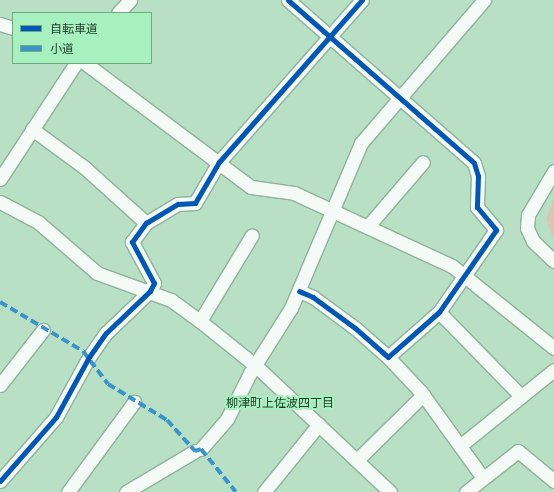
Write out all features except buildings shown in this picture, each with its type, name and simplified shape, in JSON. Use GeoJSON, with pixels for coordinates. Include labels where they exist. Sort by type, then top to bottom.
{"type":"FeatureCollection","features":[{"type":"Feature","properties":{"kind":"street"},"geometry":{"type":"LineString","coordinates":[[119,12],[130,0]]}},
{"type":"Feature","properties":{"kind":"street"},"geometry":{"type":"LineString","coordinates":[[288,0],[477,167],[477,207],[496,230],[439,312],[388,357]]}},
{"type":"Feature","properties":{"kind":"street"},"geometry":{"type":"LineString","coordinates":[[0,481],[56,417],[89,357],[106,333],[150,291],[154,283],[132,242],[146,224],[178,204],[195,203],[219,162],[362,0]]}},
{"type":"Feature","properties":{"kind":"street"},"geometry":{"type":"LineString","coordinates":[[126,492],[198,450],[227,419],[299,291],[331,210],[361,143],[484,0]]}},
{"type":"Feature","properties":{"kind":"street"},"geometry":{"type":"LineString","coordinates":[[0,24],[12,28]]}},
{"type":"Feature","properties":{"kind":"street"},"geometry":{"type":"LineString","coordinates":[[0,179],[75,64]]}},
{"type":"Feature","properties":{"kind":"street"},"geometry":{"type":"LineString","coordinates":[[86,64],[251,187],[294,193],[368,226],[464,274],[554,348]]}},
{"type":"Feature","properties":{"kind":"street"},"geometry":{"type":"LineString","coordinates":[[32,129],[85,168],[146,224]]}},
{"type":"Feature","properties":{"kind":"street"},"geometry":{"type":"LineString","coordinates":[[368,226],[423,162]]}},
{"type":"Feature","properties":{"kind":"street"},"geometry":{"type":"LineString","coordinates":[[554,171],[528,215],[527,228],[533,241],[554,261]]}},
{"type":"Feature","properties":{"kind":"street"},"geometry":{"type":"LineString","coordinates":[[0,202],[38,222],[97,273],[150,291],[200,321],[256,366],[390,492]]}},
{"type":"Feature","properties":{"kind":"street"},"geometry":{"type":"LineString","coordinates":[[200,321],[252,235]]}},
{"type":"Feature","properties":{"kind":"street"},"geometry":{"type":"LineString","coordinates":[[299,291],[355,328],[388,357],[423,395],[461,445],[483,478]]}},
{"type":"Feature","properties":{"kind":"street"},"geometry":{"type":"LineString","coordinates":[[439,312],[521,396]]}},
{"type":"Feature","properties":{"kind":"street"},"geometry":{"type":"LineString","coordinates":[[2,378],[43,330]]}},
{"type":"Feature","properties":{"kind":"street"},"geometry":{"type":"LineString","coordinates":[[461,445],[554,370]]}},
{"type":"Feature","properties":{"kind":"street"},"geometry":{"type":"LineString","coordinates":[[356,460],[423,395]]}},
{"type":"Feature","properties":{"kind":"street"},"geometry":{"type":"LineString","coordinates":[[68,492],[134,402]]}},
{"type":"Feature","properties":{"kind":"street"},"geometry":{"type":"LineString","coordinates":[[264,492],[319,424]]}},
{"type":"Feature","properties":{"kind":"street"},"geometry":{"type":"LineString","coordinates":[[466,492],[518,451],[554,481]]}},
{"type":"Feature","properties":{"kind":"shaded area"},"geometry":{"type":"Polygon","coordinates":[[[554,197],[554,240],[546,219],[554,197]]]}},
{"type":"Feature","properties":{"kind":"marked path"},"geometry":{"type":"LineString","coordinates":[[0,302],[83,351],[108,384],[167,420],[195,451],[201,449],[236,492]]}},
{"type":"Feature","properties":{"kind":"cycle path"},"geometry":{"type":"LineString","coordinates":[[288,0],[474,163],[478,176],[477,207],[496,230],[439,312],[388,357],[355,328],[313,297],[299,291]]}},
{"type":"Feature","properties":{"kind":"cycle path"},"geometry":{"type":"LineString","coordinates":[[0,481],[56,417],[89,357],[106,333],[150,291],[154,283],[132,242],[146,223],[178,204],[195,203],[219,162],[362,0]]}},
{"type":"Feature","properties":{"kind":"district","name":"柳津町上佐波四丁目"},"geometry":{"type":"Point","coordinates":[280,405]}}]}
